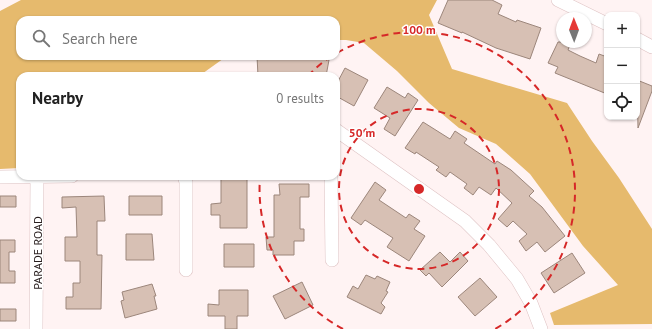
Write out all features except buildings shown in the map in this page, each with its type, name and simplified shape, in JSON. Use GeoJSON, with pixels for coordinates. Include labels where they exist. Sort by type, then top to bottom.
{"type":"FeatureCollection","features":[{"type":"Feature","properties":{"kind":"street"},"geometry":{"type":"LineString","coordinates":[[561,1],[604,22]]}},
{"type":"Feature","properties":{"kind":"street"},"geometry":{"type":"LineString","coordinates":[[640,41],[652,47]]}},
{"type":"Feature","properties":{"kind":"street"},"geometry":{"type":"LineString","coordinates":[[340,135],[465,221],[489,245],[517,279],[531,303],[541,329]]}},
{"type":"Feature","properties":{"kind":"street"},"geometry":{"type":"LineString","coordinates":[[0,177],[16,177]]}},
{"type":"Feature","properties":{"kind":"street","name":"PARADE ROAD"},"geometry":{"type":"LineString","coordinates":[[36,329],[37,180]]}},
{"type":"Feature","properties":{"kind":"street"},"geometry":{"type":"LineString","coordinates":[[185,180],[186,270]]}},
{"type":"Feature","properties":{"kind":"street"},"geometry":{"type":"LineString","coordinates":[[331,180],[332,260]]}},
{"type":"Feature","properties":{"kind":"shaded area"},"geometry":{"type":"Polygon","coordinates":[[[21,0],[437,0],[429,15],[452,69],[567,103],[619,178],[652,229],[652,324],[554,325],[550,313],[618,285],[583,246],[530,174],[496,144],[459,128],[429,103],[397,71],[364,43],[340,40],[340,16],[16,16],[16,60],[221,60],[205,72],[16,72],[16,168],[0,169],[0,11],[21,0]]]}}]}
